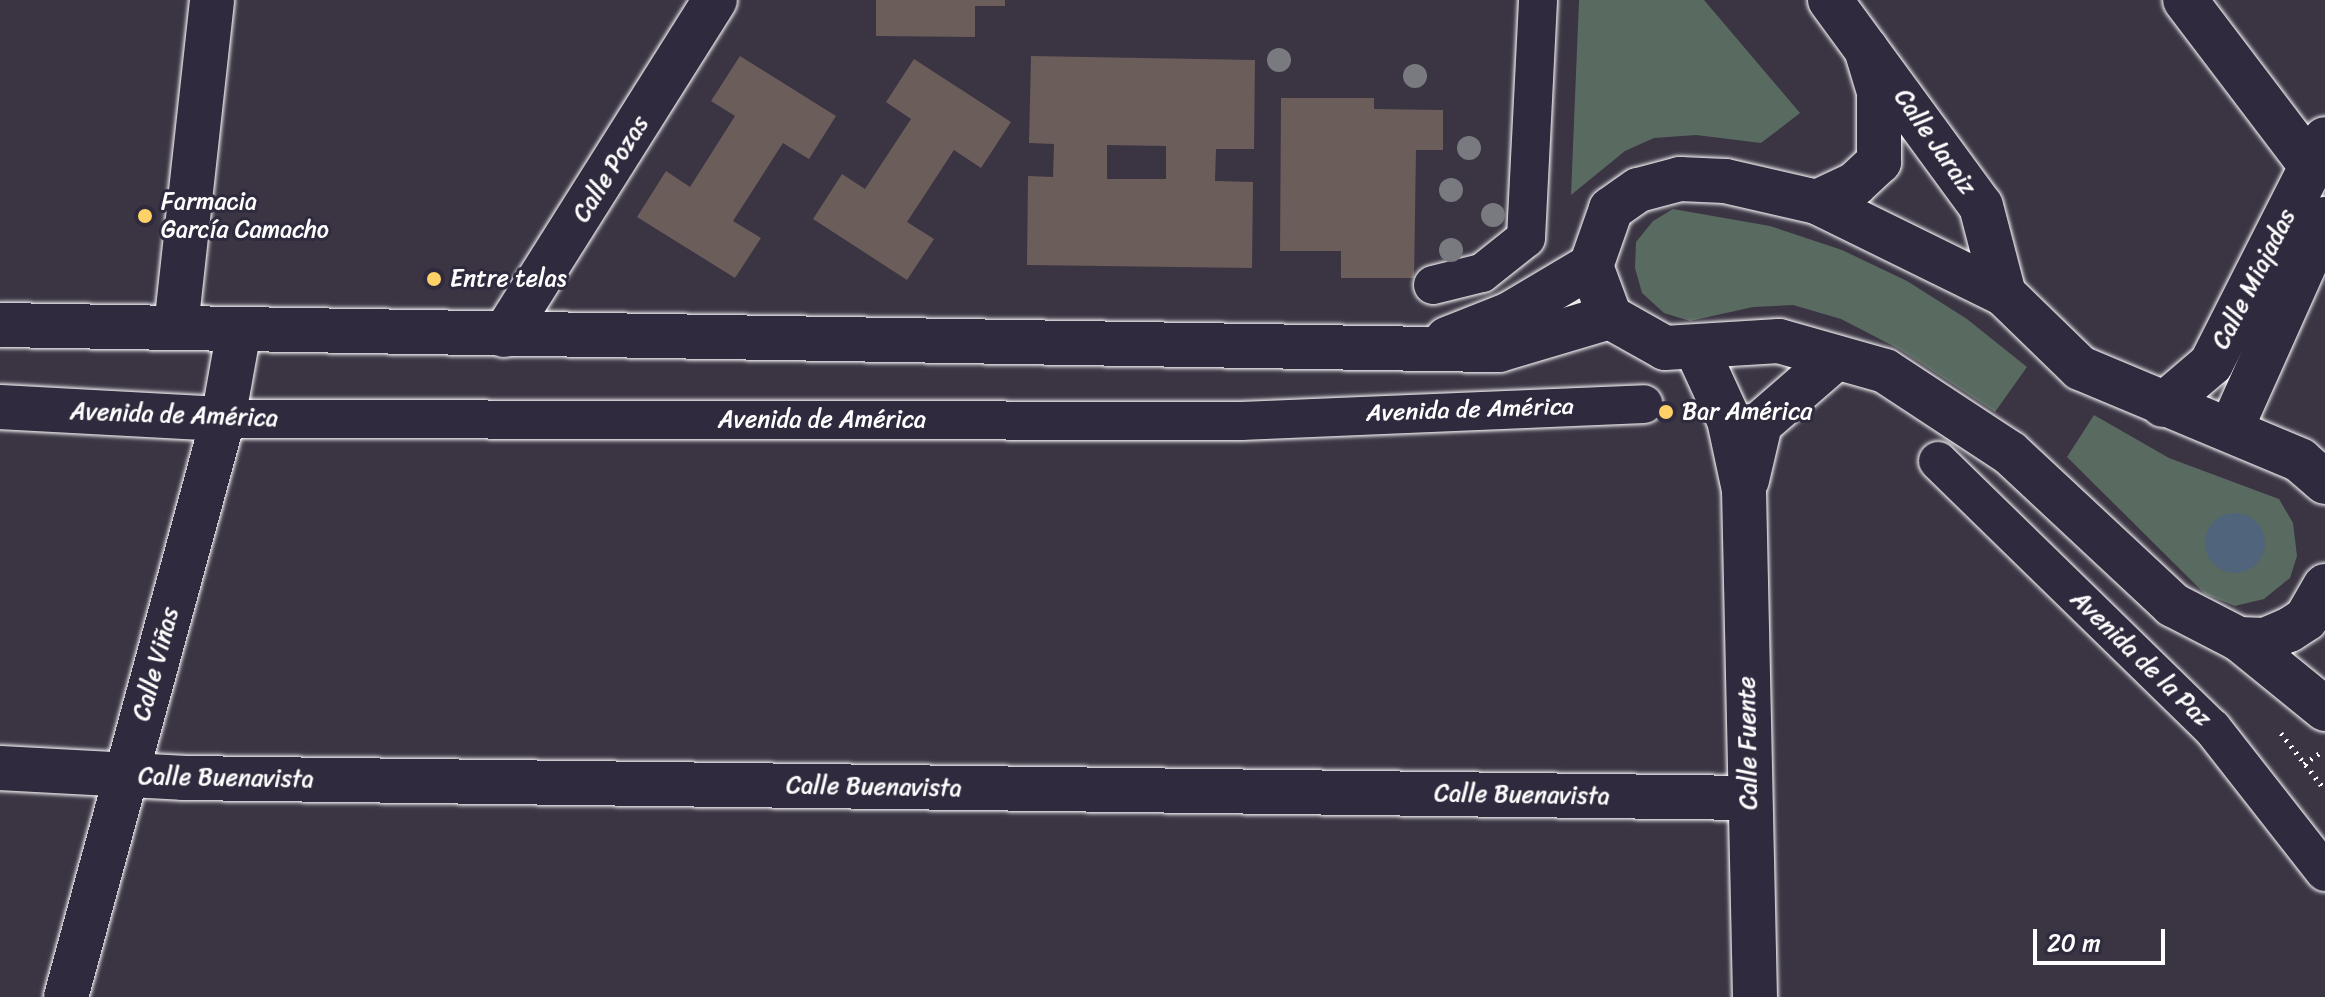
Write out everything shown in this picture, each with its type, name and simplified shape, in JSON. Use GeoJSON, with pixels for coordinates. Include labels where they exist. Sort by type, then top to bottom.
{"type":"FeatureCollection","features":[{"type":"Feature","properties":{"kind":"street"},"geometry":{"type":"LineString","coordinates":[[176,327],[212,0]]}},
{"type":"Feature","properties":{"kind":"street","name":"Calle Pozas"},"geometry":{"type":"LineString","coordinates":[[504,335],[715,0]]}},
{"type":"Feature","properties":{"kind":"street"},"geometry":{"type":"LineString","coordinates":[[1433,285],[1482,273],[1526,238],[1538,0]]}},
{"type":"Feature","properties":{"kind":"street","name":"Calle Jaraiz"},"geometry":{"type":"LineString","coordinates":[[1830,0],[1865,42],[1981,206],[2004,294]]}},
{"type":"Feature","properties":{"kind":"street"},"geometry":{"type":"LineString","coordinates":[[2185,0],[2318,153]]}},
{"type":"Feature","properties":{"kind":"street","name":"Calle Jaraiz"},"geometry":{"type":"LineString","coordinates":[[1817,202],[1855,184],[1879,162],[1879,92],[1865,42]]}},
{"type":"Feature","properties":{"kind":"street","name":"Calle Miajadas"},"geometry":{"type":"LineString","coordinates":[[2163,405],[2211,364],[2318,153]]}},
{"type":"Feature","properties":{"kind":"street"},"geometry":{"type":"LineString","coordinates":[[2317,467],[2080,368],[2004,294],[1817,202],[1725,181],[1680,179],[1638,190],[1611,209],[1591,266],[1610,317],[1665,348],[1697,350],[1779,341],[1885,371],[2010,453],[2173,605],[2239,639],[2325,709]]}},
{"type":"Feature","properties":{"kind":"street","name":"Calle Miajadas"},"geometry":{"type":"LineString","coordinates":[[2231,429],[2325,219]]}},
{"type":"Feature","properties":{"kind":"street"},"geometry":{"type":"LineString","coordinates":[[1429,347],[1510,314],[1591,266]]}},
{"type":"Feature","properties":{"kind":"street"},"geometry":{"type":"LineString","coordinates":[[0,325],[1499,350],[1610,317]]}},
{"type":"Feature","properties":{"kind":"street","name":"Calle Viñas"},"geometry":{"type":"LineString","coordinates":[[66,997],[223,419],[239,330]]}},
{"type":"Feature","properties":{"kind":"street","name":"Calle Fuente"},"geometry":{"type":"LineString","coordinates":[[1697,350],[1729,420],[1744,490],[1748,798],[1755,997]]}},
{"type":"Feature","properties":{"kind":"street","name":"Calle Fuente"},"geometry":{"type":"LineString","coordinates":[[1744,490],[1760,424],[1836,358]]}},
{"type":"Feature","properties":{"kind":"street","name":"Avenida de América"},"geometry":{"type":"LineString","coordinates":[[0,407],[223,419],[1242,421],[1644,404]]}},
{"type":"Feature","properties":{"kind":"street","name":"Avenida de la Paz"},"geometry":{"type":"LineString","coordinates":[[1938,461],[2212,728],[2325,872]]}},
{"type":"Feature","properties":{"kind":"street"},"geometry":{"type":"LineString","coordinates":[[2239,639],[2265,640],[2316,602]]}},
{"type":"Feature","properties":{"kind":"street"},"geometry":{"type":"LineString","coordinates":[[2316,602],[2313,661],[2325,689]]}},
{"type":"Feature","properties":{"kind":"street","name":"Calle Buenavista"},"geometry":{"type":"LineString","coordinates":[[0,768],[124,777],[1748,798]]}},
{"type":"Feature","properties":{"kind":"path"},"geometry":{"type":"LineString","coordinates":[[2304,764],[2325,749]]}},
{"type":"Feature","properties":{"kind":"green space"},"geometry":{"type":"Polygon","coordinates":[[[1579,0],[1704,0],[1800,113],[1761,143],[1696,135],[1654,138],[1625,151],[1571,195],[1579,0]]]}},
{"type":"Feature","properties":{"kind":"green space"},"geometry":{"type":"Polygon","coordinates":[[[1673,209],[1770,226],[1842,250],[1907,281],[1967,319],[2027,367],[1995,412],[1899,349],[1841,319],[1793,305],[1753,307],[1690,321],[1664,313],[1642,293],[1635,268],[1636,242],[1653,221],[1673,209]]]}},
{"type":"Feature","properties":{"kind":"green space"},"geometry":{"type":"Polygon","coordinates":[[[2094,415],[2169,458],[2279,499],[2293,523],[2297,556],[2290,578],[2264,599],[2235,606],[2205,594],[2067,457],[2094,415]]]}},
{"type":"Feature","properties":{"kind":"water"},"geometry":{"type":"Polygon","coordinates":[[[2235,513],[2256,522],[2265,543],[2256,564],[2235,573],[2214,564],[2205,543],[2214,522],[2235,513]]]}},
{"type":"Feature","properties":{"kind":"building"},"geometry":{"type":"Polygon","coordinates":[[[876,0],[1005,0],[1005,6],[975,6],[975,37],[876,36],[876,0]]]}},
{"type":"Feature","properties":{"kind":"building"},"geometry":{"type":"Polygon","coordinates":[[[740,56],[836,116],[809,159],[783,143],[733,221],[761,238],[735,278],[637,217],[666,171],[690,187],[735,116],[711,101],[740,56]]]}},
{"type":"Feature","properties":{"kind":"building"},"geometry":{"type":"Polygon","coordinates":[[[1031,56],[1255,60],[1254,149],[1216,149],[1215,181],[1253,182],[1252,268],[1027,265],[1028,176],[1053,177],[1054,144],[1029,143],[1031,56]],[[1107,145],[1107,179],[1166,179],[1166,146],[1107,145]]]}},
{"type":"Feature","properties":{"kind":"building"},"geometry":{"type":"Polygon","coordinates":[[[914,59],[1011,122],[981,168],[954,150],[907,222],[934,239],[907,280],[813,219],[842,174],[865,189],[911,119],[886,102],[914,59]]]}},
{"type":"Feature","properties":{"kind":"building"},"geometry":{"type":"Polygon","coordinates":[[[1281,98],[1374,98],[1374,109],[1443,110],[1443,150],[1416,150],[1414,278],[1341,278],[1341,251],[1280,251],[1281,98]]]}},
{"type":"Feature","properties":{"kind":"place","name":"Farmacia García Camacho"},"geometry":{"type":"Point","coordinates":[145,216]}},
{"type":"Feature","properties":{"kind":"place","name":"Entre telas"},"geometry":{"type":"Point","coordinates":[434,279]}},
{"type":"Feature","properties":{"kind":"place","name":"Bar América"},"geometry":{"type":"Point","coordinates":[1666,412]}}]}
